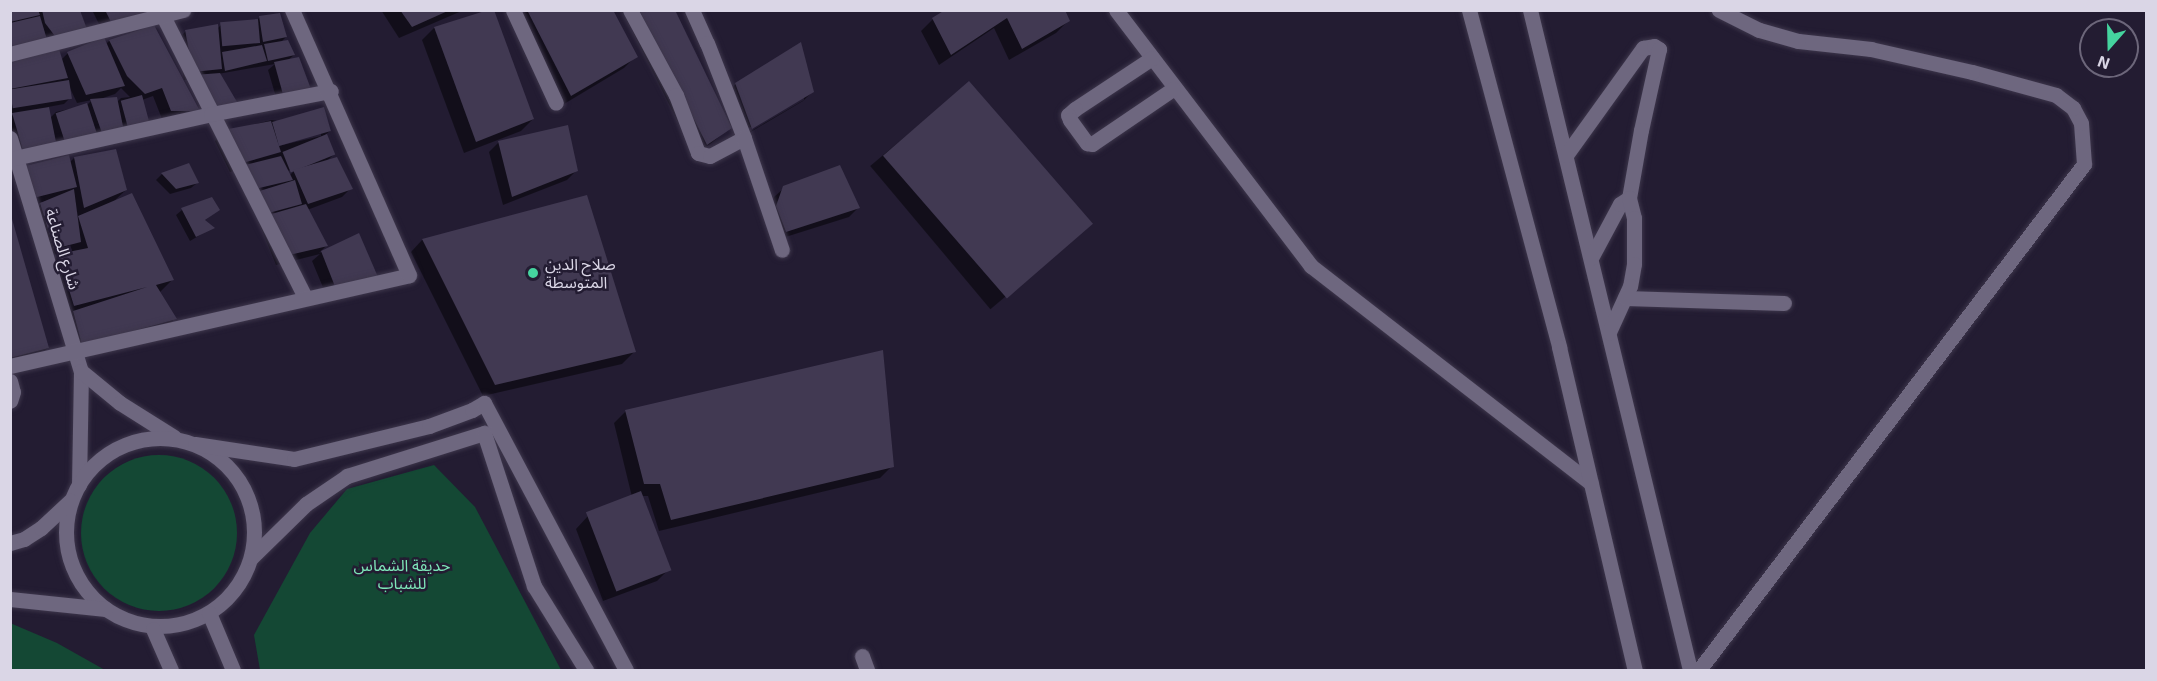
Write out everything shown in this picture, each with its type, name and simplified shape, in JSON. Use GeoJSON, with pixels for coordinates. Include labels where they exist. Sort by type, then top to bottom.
{"type":"FeatureCollection","features":[{"type":"Feature","properties":{"kind":"street"},"geometry":{"type":"LineString","coordinates":[[10,54],[161,13],[183,10]]}},
{"type":"Feature","properties":{"kind":"street"},"geometry":{"type":"LineString","coordinates":[[10,366],[409,274],[330,91],[292,10]]}},
{"type":"Feature","properties":{"kind":"street"},"geometry":{"type":"LineString","coordinates":[[513,10],[556,103]]}},
{"type":"Feature","properties":{"kind":"street"},"geometry":{"type":"LineString","coordinates":[[630,10],[676,95],[698,153],[710,156],[744,138]]}},
{"type":"Feature","properties":{"kind":"street"},"geometry":{"type":"LineString","coordinates":[[692,10],[744,138],[782,250]]}},
{"type":"Feature","properties":{"kind":"street"},"geometry":{"type":"LineString","coordinates":[[1116,10],[1173,89],[1311,266],[1591,483]]}},
{"type":"Feature","properties":{"kind":"street"},"geometry":{"type":"LineString","coordinates":[[1469,10],[1559,347],[1635,670]]}},
{"type":"Feature","properties":{"kind":"street"},"geometry":{"type":"LineString","coordinates":[[1530,10],[1690,670]]}},
{"type":"Feature","properties":{"kind":"street"},"geometry":{"type":"LineString","coordinates":[[1699,670],[2084,164],[2081,123],[2073,108],[2056,95],[1972,72],[1871,49],[1798,41],[1759,30],[1719,10]]}},
{"type":"Feature","properties":{"kind":"street"},"geometry":{"type":"LineString","coordinates":[[161,13],[305,297]]}},
{"type":"Feature","properties":{"kind":"street"},"geometry":{"type":"LineString","coordinates":[[1566,155],[1643,48],[1654,46],[1659,49],[1629,198],[1636,240],[1634,264],[1625,298],[1609,332]]}},
{"type":"Feature","properties":{"kind":"street"},"geometry":{"type":"LineString","coordinates":[[1152,58],[1075,109],[1068,115],[1070,120],[1087,143],[1092,144],[1173,89]]}},
{"type":"Feature","properties":{"kind":"street"},"geometry":{"type":"LineString","coordinates":[[13,158],[211,114],[330,91]]}},
{"type":"Feature","properties":{"kind":"street","name":"شارع الصناعة"},"geometry":{"type":"LineString","coordinates":[[10,138],[13,158],[81,370],[79,486]]}},
{"type":"Feature","properties":{"kind":"street"},"geometry":{"type":"LineString","coordinates":[[1591,258],[1620,204],[1629,198]]}},
{"type":"Feature","properties":{"kind":"street"},"geometry":{"type":"LineString","coordinates":[[1625,298],[1784,303]]}},
{"type":"Feature","properties":{"kind":"street"},"geometry":{"type":"LineString","coordinates":[[81,370],[136,414],[179,439]]}},
{"type":"Feature","properties":{"kind":"street"},"geometry":{"type":"LineString","coordinates":[[10,381],[13,392],[10,401]]}},
{"type":"Feature","properties":{"kind":"street"},"geometry":{"type":"LineString","coordinates":[[10,543],[24,539],[41,528],[70,501],[97,461],[136,440],[162,437],[179,439],[195,444],[294,459],[429,426],[472,410],[484,403],[626,670]]}},
{"type":"Feature","properties":{"kind":"street"},"geometry":{"type":"LineString","coordinates":[[251,558],[276,530],[306,504],[347,476],[484,434],[534,586],[586,670]]}},
{"type":"Feature","properties":{"kind":"street"},"geometry":{"type":"LineString","coordinates":[[70,501],[65,535],[70,561],[86,590],[105,609],[125,620],[153,629],[189,622],[209,613],[220,605],[244,576],[251,558],[255,528],[245,490],[226,464],[195,444]]}},
{"type":"Feature","properties":{"kind":"street"},"geometry":{"type":"LineString","coordinates":[[10,599],[105,609]]}},
{"type":"Feature","properties":{"kind":"street"},"geometry":{"type":"LineString","coordinates":[[209,613],[233,670]]}},
{"type":"Feature","properties":{"kind":"street"},"geometry":{"type":"LineString","coordinates":[[153,629],[171,670]]}},
{"type":"Feature","properties":{"kind":"green space"},"geometry":{"type":"Polygon","coordinates":[[[159,455],[189,461],[214,478],[231,503],[237,533],[231,563],[214,588],[189,605],[159,611],[129,605],[104,588],[87,563],[81,533],[87,503],[104,478],[129,461],[159,455]]]}},
{"type":"Feature","properties":{"kind":"green space","name":"حديقة الشماس للشباب"},"geometry":{"type":"Polygon","coordinates":[[[434,465],[475,507],[561,670],[260,670],[254,635],[310,533],[347,489],[434,465]]]}},
{"type":"Feature","properties":{"kind":"green space"},"geometry":{"type":"Polygon","coordinates":[[[10,623],[57,643],[105,670],[11,670],[10,623]]]}},
{"type":"Feature","properties":{"kind":"building"},"geometry":{"type":"Polygon","coordinates":[[[10,10],[38,10],[40,15],[10,22],[10,10]]]}},
{"type":"Feature","properties":{"kind":"building"},"geometry":{"type":"Polygon","coordinates":[[[42,10],[80,10],[88,32],[58,40],[45,23],[42,10]]]}},
{"type":"Feature","properties":{"kind":"building"},"geometry":{"type":"Polygon","coordinates":[[[105,10],[150,10],[150,11],[113,26],[105,10]]]}},
{"type":"Feature","properties":{"kind":"building"},"geometry":{"type":"Polygon","coordinates":[[[400,10],[450,10],[412,27],[400,10]]]}},
{"type":"Feature","properties":{"kind":"building"},"geometry":{"type":"Polygon","coordinates":[[[494,10],[534,119],[476,142],[434,27],[494,10]]]}},
{"type":"Feature","properties":{"kind":"building"},"geometry":{"type":"Polygon","coordinates":[[[527,10],[613,10],[638,57],[571,96],[527,10]]]}},
{"type":"Feature","properties":{"kind":"building"},"geometry":{"type":"Polygon","coordinates":[[[639,10],[675,10],[732,128],[707,145],[639,10]]]}},
{"type":"Feature","properties":{"kind":"building"},"geometry":{"type":"Polygon","coordinates":[[[945,10],[1065,10],[1070,21],[1022,49],[1007,18],[951,55],[932,18],[945,10]]]}},
{"type":"Feature","properties":{"kind":"building"},"geometry":{"type":"Polygon","coordinates":[[[280,13],[287,37],[263,42],[259,16],[280,13]]]}},
{"type":"Feature","properties":{"kind":"building"},"geometry":{"type":"Polygon","coordinates":[[[40,16],[48,43],[10,51],[10,23],[40,16]]]}},
{"type":"Feature","properties":{"kind":"building"},"geometry":{"type":"Polygon","coordinates":[[[258,19],[260,43],[222,46],[220,22],[258,19]]]}},
{"type":"Feature","properties":{"kind":"building"},"geometry":{"type":"Polygon","coordinates":[[[218,24],[222,69],[193,72],[185,30],[218,24]]]}},
{"type":"Feature","properties":{"kind":"building"},"geometry":{"type":"Polygon","coordinates":[[[154,25],[200,111],[171,111],[162,88],[145,94],[127,76],[109,40],[154,25]]]}},
{"type":"Feature","properties":{"kind":"building"},"geometry":{"type":"Polygon","coordinates":[[[104,37],[125,86],[86,95],[67,52],[104,37]]]}},
{"type":"Feature","properties":{"kind":"building"},"geometry":{"type":"Polygon","coordinates":[[[288,40],[295,55],[268,61],[264,44],[288,40]]]}},
{"type":"Feature","properties":{"kind":"building"},"geometry":{"type":"Polygon","coordinates":[[[801,42],[814,92],[752,129],[735,83],[801,42]]]}},
{"type":"Feature","properties":{"kind":"building"},"geometry":{"type":"Polygon","coordinates":[[[262,45],[267,61],[225,71],[222,52],[262,45]]]}},
{"type":"Feature","properties":{"kind":"building"},"geometry":{"type":"Polygon","coordinates":[[[59,49],[68,78],[10,89],[10,60],[59,49]]]}},
{"type":"Feature","properties":{"kind":"building"},"geometry":{"type":"Polygon","coordinates":[[[299,57],[312,92],[284,98],[274,62],[299,57]]]}},
{"type":"Feature","properties":{"kind":"building"},"geometry":{"type":"Polygon","coordinates":[[[220,73],[240,107],[212,112],[194,75],[220,73]]]}},
{"type":"Feature","properties":{"kind":"building"},"geometry":{"type":"Polygon","coordinates":[[[69,80],[72,99],[13,108],[10,89],[69,80]]]}},
{"type":"Feature","properties":{"kind":"building"},"geometry":{"type":"Polygon","coordinates":[[[969,81],[1093,224],[1007,298],[883,156],[969,81]]]}},
{"type":"Feature","properties":{"kind":"building"},"geometry":{"type":"Polygon","coordinates":[[[142,95],[150,125],[129,131],[121,101],[142,95]]]}},
{"type":"Feature","properties":{"kind":"building"},"geometry":{"type":"Polygon","coordinates":[[[117,97],[124,131],[103,136],[90,99],[117,97]]]}},
{"type":"Feature","properties":{"kind":"building"},"geometry":{"type":"Polygon","coordinates":[[[87,103],[98,137],[67,147],[56,113],[87,103]]]}},
{"type":"Feature","properties":{"kind":"building"},"geometry":{"type":"Polygon","coordinates":[[[49,107],[57,147],[24,154],[12,113],[49,107]]]}},
{"type":"Feature","properties":{"kind":"building"},"geometry":{"type":"Polygon","coordinates":[[[324,107],[331,131],[279,146],[272,122],[324,107]]]}},
{"type":"Feature","properties":{"kind":"building"},"geometry":{"type":"Polygon","coordinates":[[[271,121],[281,152],[239,164],[223,130],[271,121]]]}},
{"type":"Feature","properties":{"kind":"building"},"geometry":{"type":"Polygon","coordinates":[[[568,125],[578,171],[512,197],[498,141],[568,125]]]}},
{"type":"Feature","properties":{"kind":"building"},"geometry":{"type":"Polygon","coordinates":[[[327,134],[335,154],[291,172],[282,152],[327,134]]]}},
{"type":"Feature","properties":{"kind":"building"},"geometry":{"type":"Polygon","coordinates":[[[116,149],[127,190],[84,208],[74,157],[116,149]]]}},
{"type":"Feature","properties":{"kind":"building"},"geometry":{"type":"Polygon","coordinates":[[[69,155],[77,187],[32,198],[24,166],[69,155]]]}},
{"type":"Feature","properties":{"kind":"building"},"geometry":{"type":"Polygon","coordinates":[[[281,156],[293,180],[251,190],[241,166],[281,156]]]}},
{"type":"Feature","properties":{"kind":"building"},"geometry":{"type":"Polygon","coordinates":[[[337,157],[353,189],[308,204],[293,170],[337,157]]]}},
{"type":"Feature","properties":{"kind":"building"},"geometry":{"type":"Polygon","coordinates":[[[189,163],[199,183],[176,189],[161,173],[189,163]]]}},
{"type":"Feature","properties":{"kind":"building"},"geometry":{"type":"Polygon","coordinates":[[[840,165],[860,208],[786,232],[776,206],[783,186],[840,165]]]}},
{"type":"Feature","properties":{"kind":"building"},"geometry":{"type":"Polygon","coordinates":[[[295,180],[302,204],[265,214],[253,193],[295,180]]]}},
{"type":"Feature","properties":{"kind":"building"},"geometry":{"type":"Polygon","coordinates":[[[74,189],[81,242],[54,249],[40,203],[74,189]]]}},
{"type":"Feature","properties":{"kind":"building"},"geometry":{"type":"Polygon","coordinates":[[[132,193],[174,280],[156,285],[177,319],[82,345],[73,311],[147,287],[74,306],[58,254],[88,248],[78,216],[132,193]]]}},
{"type":"Feature","properties":{"kind":"building"},"geometry":{"type":"Polygon","coordinates":[[[587,195],[636,352],[495,385],[422,239],[587,195]]]}},
{"type":"Feature","properties":{"kind":"building"},"geometry":{"type":"Polygon","coordinates":[[[212,197],[220,210],[205,220],[215,228],[196,237],[181,208],[212,197]]]}},
{"type":"Feature","properties":{"kind":"building"},"geometry":{"type":"Polygon","coordinates":[[[306,204],[328,246],[285,256],[268,215],[306,204]]]}},
{"type":"Feature","properties":{"kind":"building"},"geometry":{"type":"Polygon","coordinates":[[[10,212],[49,348],[10,358],[10,212]]]}},
{"type":"Feature","properties":{"kind":"building"},"geometry":{"type":"Polygon","coordinates":[[[359,233],[378,277],[336,289],[321,251],[359,233]]]}},
{"type":"Feature","properties":{"kind":"building"},"geometry":{"type":"Polygon","coordinates":[[[883,350],[894,467],[671,520],[660,484],[644,484],[625,410],[883,350]]]}},
{"type":"Feature","properties":{"kind":"building"},"geometry":{"type":"Polygon","coordinates":[[[641,491],[671,570],[616,591],[586,512],[641,491]]]}},
{"type":"Feature","properties":{"kind":"place","name":"صلاح الدين المتوسطة"},"geometry":{"type":"Point","coordinates":[533,273]}}]}
